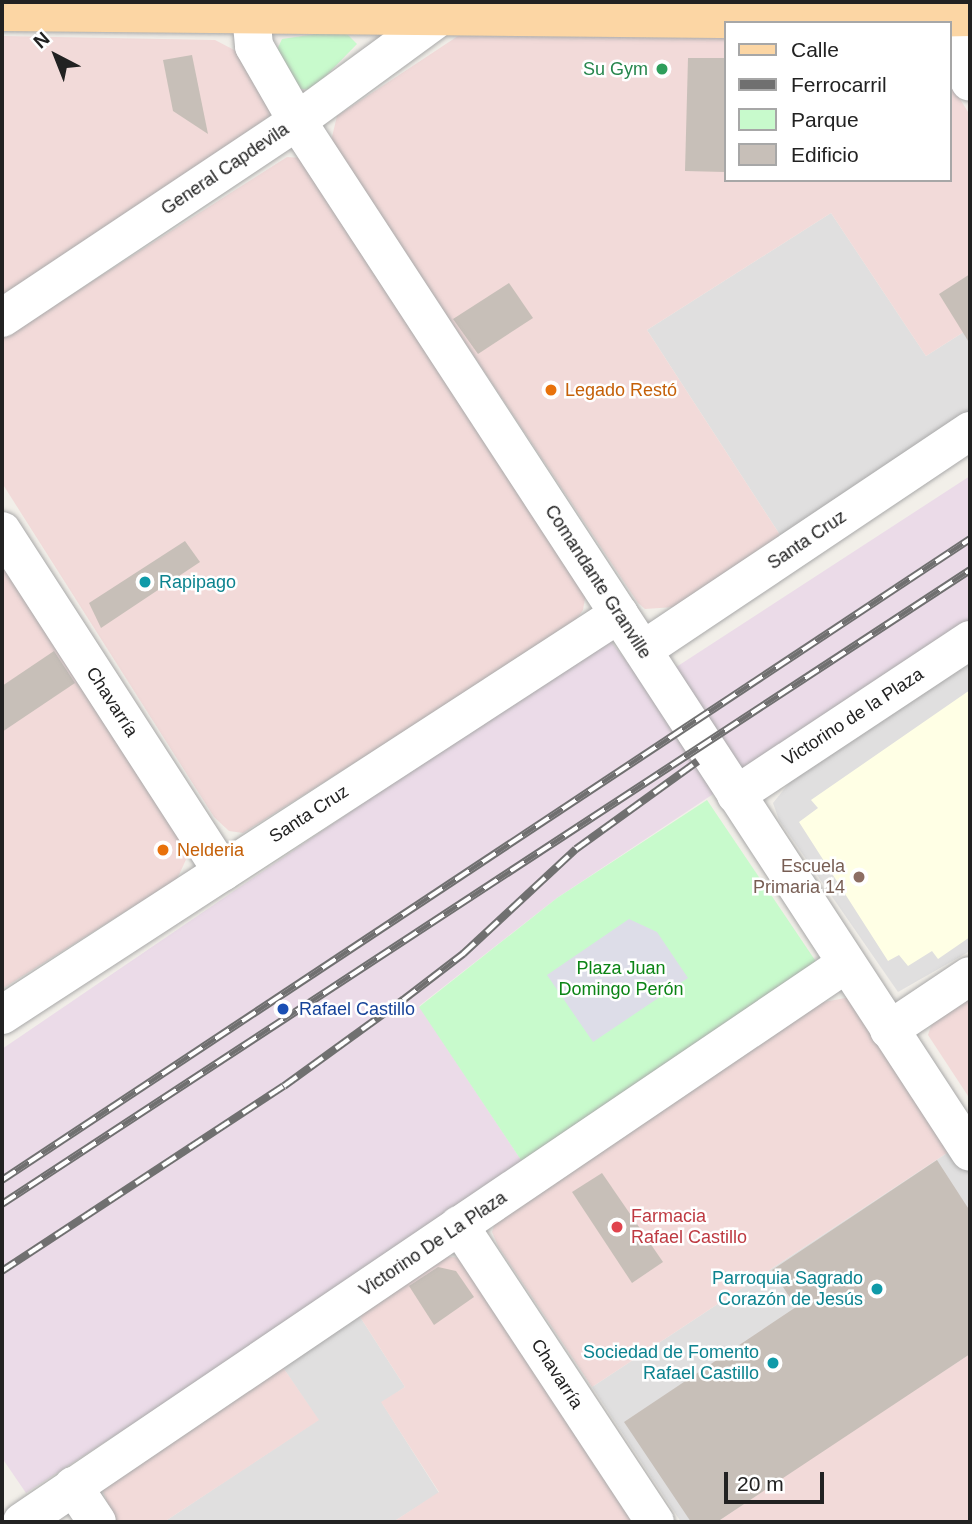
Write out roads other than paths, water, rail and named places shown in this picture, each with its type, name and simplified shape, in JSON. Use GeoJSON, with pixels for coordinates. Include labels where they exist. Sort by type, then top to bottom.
{"type":"FeatureCollection","features":[{"type":"Feature","properties":{"kind":"main road"},"geometry":{"type":"LineString","coordinates":[[2,12],[250,7],[443,14],[821,20],[958,12]]}},
{"type":"Feature","properties":{"kind":"street","name":"Comandante Granville"},"geometry":{"type":"LineString","coordinates":[[250,7],[254,46],[298,121],[643,650],[844,965],[970,1152]]}},
{"type":"Feature","properties":{"kind":"street"},"geometry":{"type":"LineString","coordinates":[[958,12],[970,82]]}},
{"type":"Feature","properties":{"kind":"street","name":"General Capdevila"},"geometry":{"type":"LineString","coordinates":[[2,318],[298,121],[443,14]]}},
{"type":"Feature","properties":{"kind":"street","name":"Santa Cruz"},"geometry":{"type":"LineString","coordinates":[[643,650],[970,430]]}},
{"type":"Feature","properties":{"kind":"street","name":"Chavarría"},"geometry":{"type":"LineString","coordinates":[[2,531],[223,872]]}},
{"type":"Feature","properties":{"kind":"street","name":"Santa Cruz"},"geometry":{"type":"LineString","coordinates":[[2,1015],[619,614]]}},
{"type":"Feature","properties":{"kind":"street","name":"Victorino de la Plaza"},"geometry":{"type":"LineString","coordinates":[[736,795],[970,640]]}},
{"type":"Feature","properties":{"kind":"street","name":"Victorino De La Plaza"},"geometry":{"type":"LineString","coordinates":[[22,1522],[844,965]]}},
{"type":"Feature","properties":{"kind":"street"},"geometry":{"type":"LineString","coordinates":[[889,1030],[970,976]]}},
{"type":"Feature","properties":{"kind":"street","name":"Chavarría"},"geometry":{"type":"LineString","coordinates":[[459,1225],[655,1522]]}},
{"type":"Feature","properties":{"kind":"street"},"geometry":{"type":"LineString","coordinates":[[74,1486],[97,1522]]}},
{"type":"Feature","properties":{"kind":"railway"},"geometry":{"type":"LineString","coordinates":[[2,1180],[970,539]]}},
{"type":"Feature","properties":{"kind":"railway"},"geometry":{"type":"LineString","coordinates":[[2,1204],[970,570]]}},
{"type":"Feature","properties":{"kind":"railway"},"geometry":{"type":"LineString","coordinates":[[2,1271],[284,1086],[403,1000],[463,954],[576,849],[698,761]]}},
{"type":"Feature","properties":{"kind":"place","name":"Su Gym"},"geometry":{"type":"Point","coordinates":[662,69]}},
{"type":"Feature","properties":{"kind":"place","name":"Legado Restó"},"geometry":{"type":"Point","coordinates":[551,390]}},
{"type":"Feature","properties":{"kind":"place","name":"Rapipago"},"geometry":{"type":"Point","coordinates":[145,582]}},
{"type":"Feature","properties":{"kind":"place","name":"Nelderia"},"geometry":{"type":"Point","coordinates":[163,850]}},
{"type":"Feature","properties":{"kind":"place","name":"Escuela Primaria 14"},"geometry":{"type":"Point","coordinates":[859,877]}},
{"type":"Feature","properties":{"kind":"place","name":"Rafael Castillo"},"geometry":{"type":"Point","coordinates":[283,1009]}},
{"type":"Feature","properties":{"kind":"place","name":"Farmacia Rafael Castillo"},"geometry":{"type":"Point","coordinates":[617,1227]}},
{"type":"Feature","properties":{"kind":"place","name":"Parroquia Sagrado Corazón de Jesús"},"geometry":{"type":"Point","coordinates":[877,1289]}},
{"type":"Feature","properties":{"kind":"place","name":"Sociedad de Fomento Rafael Castillo"},"geometry":{"type":"Point","coordinates":[773,1363]}},
{"type":"Feature","properties":{"kind":"park label","name":"Plaza Juan Domingo Perón"},"geometry":{"type":"Point","coordinates":[621,979]}}]}
